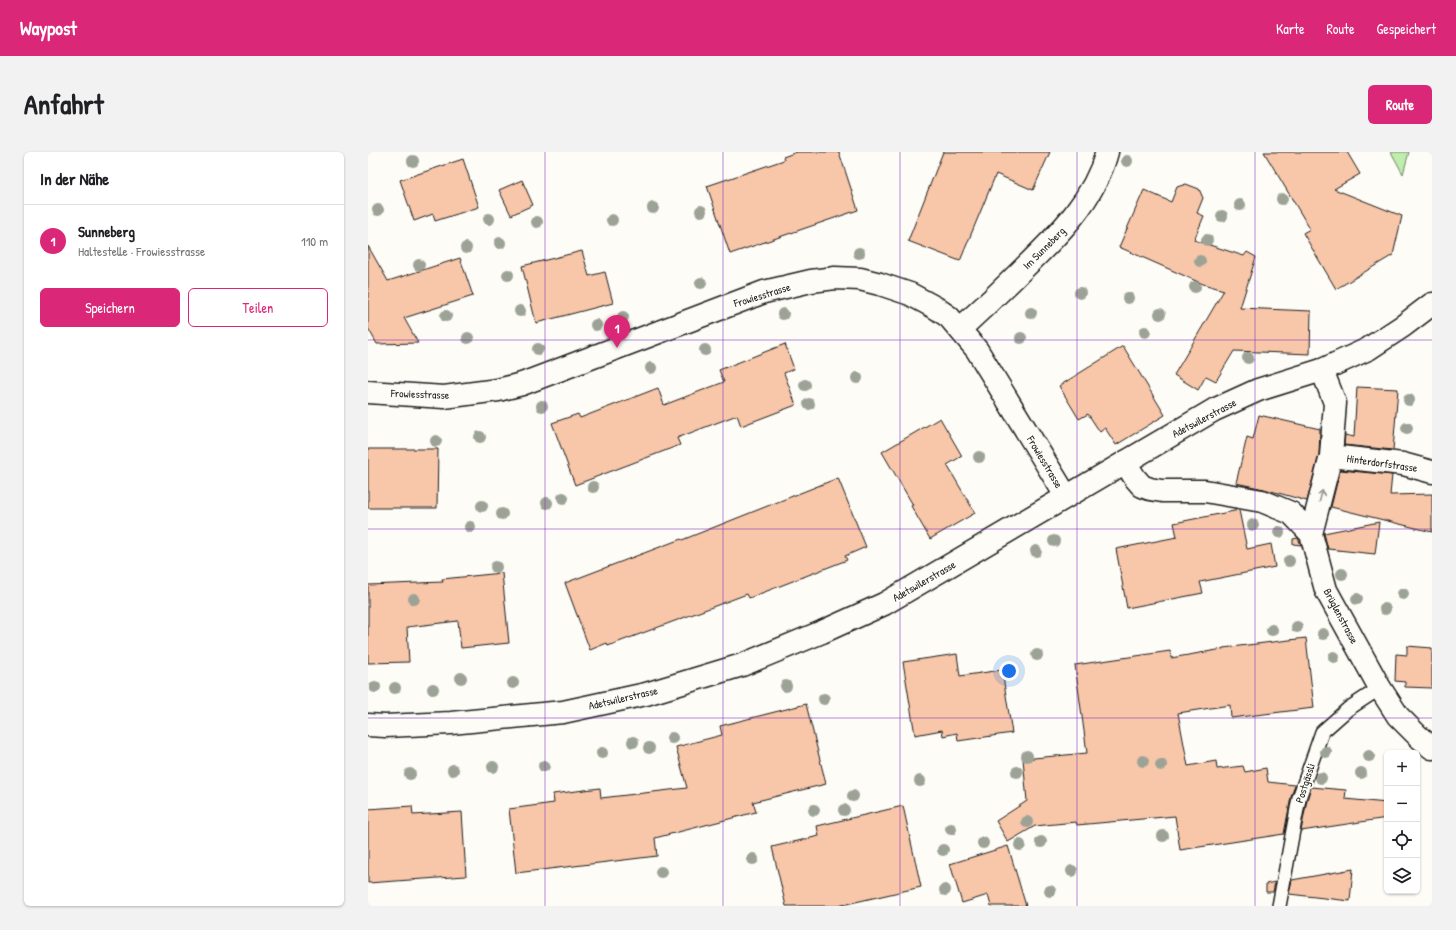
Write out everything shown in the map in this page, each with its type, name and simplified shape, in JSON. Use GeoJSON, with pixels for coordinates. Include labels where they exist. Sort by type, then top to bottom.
{"type":"FeatureCollection","features":[{"type":"Feature","properties":{"kind":"street","name":"Im Sunneberg"},"geometry":{"type":"LineString","coordinates":[[960,329],[1067,225],[1082,204],[1102,169],[1107,152]]}},
{"type":"Feature","properties":{"kind":"street","name":"Frowiesstrasse"},"geometry":{"type":"LineString","coordinates":[[368,392],[444,397],[498,390],[522,384],[764,292],[811,281],[835,278],[860,279],[910,294],[949,317],[976,350],[1066,496]]}},
{"type":"Feature","properties":{"kind":"street","name":"Adetswilerstrasse"},"geometry":{"type":"LineString","coordinates":[[368,725],[385,726],[451,723],[563,712],[646,694],[742,665],[822,632],[884,604],[1214,410],[1258,390],[1322,370],[1368,349],[1404,326],[1432,304]]}},
{"type":"Feature","properties":{"kind":"street"},"geometry":{"type":"LineString","coordinates":[[1310,534],[1331,456],[1335,403],[1322,370]]}},
{"type":"Feature","properties":{"kind":"street","name":"Hinterdorfstrasse"},"geometry":{"type":"LineString","coordinates":[[1331,456],[1403,464],[1432,472]]}},
{"type":"Feature","properties":{"kind":"street"},"geometry":{"type":"LineString","coordinates":[[1125,462],[1142,486],[1162,491],[1205,491],[1262,501],[1291,513],[1310,534]]}},
{"type":"Feature","properties":{"kind":"street","name":"Brüglenstrasse"},"geometry":{"type":"LineString","coordinates":[[1310,534],[1326,590],[1380,688],[1398,716],[1432,748]]}},
{"type":"Feature","properties":{"kind":"lane","name":"Postgässli"},"geometry":{"type":"LineString","coordinates":[[1279,906],[1299,798],[1322,732],[1348,709],[1380,688]]}},
{"type":"Feature","properties":{"kind":"green space"},"geometry":{"type":"Polygon","coordinates":[[[1391,152],[1409,152],[1403,174],[1391,152]]]}},
{"type":"Feature","properties":{"kind":"building"},"geometry":{"type":"Polygon","coordinates":[[[797,152],[839,152],[858,210],[730,254],[707,186],[784,160],[783,157],[797,152]]]}},
{"type":"Feature","properties":{"kind":"building"},"geometry":{"type":"Polygon","coordinates":[[[943,152],[1050,152],[1033,190],[996,174],[960,261],[908,241],[943,152]]]}},
{"type":"Feature","properties":{"kind":"building"},"geometry":{"type":"Polygon","coordinates":[[[1264,152],[1347,152],[1360,174],[1334,189],[1402,216],[1393,255],[1336,289],[1303,233],[1310,229],[1264,152]]]}},
{"type":"Feature","properties":{"kind":"building"},"geometry":{"type":"Polygon","coordinates":[[[463,159],[479,207],[435,221],[433,214],[414,221],[400,180],[463,159]]]}},
{"type":"Feature","properties":{"kind":"building"},"geometry":{"type":"Polygon","coordinates":[[[522,180],[533,205],[511,215],[499,190],[522,180]]]}},
{"type":"Feature","properties":{"kind":"building"},"geometry":{"type":"Polygon","coordinates":[[[1186,184],[1199,189],[1203,198],[1197,213],[1204,216],[1194,240],[1244,256],[1247,252],[1256,257],[1240,308],[1311,311],[1310,354],[1234,351],[1216,381],[1206,376],[1198,390],[1174,375],[1224,290],[1203,284],[1119,247],[1144,190],[1171,202],[1177,187],[1186,184]]]}},
{"type":"Feature","properties":{"kind":"building"},"geometry":{"type":"Polygon","coordinates":[[[368,246],[388,281],[460,258],[473,296],[404,318],[418,343],[377,344],[368,328],[368,246]]]}},
{"type":"Feature","properties":{"kind":"building"},"geometry":{"type":"Polygon","coordinates":[[[582,251],[589,276],[605,272],[613,303],[536,323],[522,266],[582,251]]]}},
{"type":"Feature","properties":{"kind":"building"},"geometry":{"type":"Polygon","coordinates":[[[785,344],[794,369],[784,373],[796,405],[741,426],[737,415],[677,438],[680,445],[575,485],[552,423],[578,414],[580,418],[658,388],[664,405],[724,382],[719,370],[785,344]]]}},
{"type":"Feature","properties":{"kind":"building"},"geometry":{"type":"Polygon","coordinates":[[[1123,346],[1165,415],[1116,445],[1105,428],[1100,432],[1088,414],[1079,419],[1059,386],[1123,346]]]}},
{"type":"Feature","properties":{"kind":"building"},"geometry":{"type":"Polygon","coordinates":[[[1357,387],[1398,389],[1393,450],[1344,445],[1345,435],[1354,437],[1357,387]]]}},
{"type":"Feature","properties":{"kind":"building"},"geometry":{"type":"Polygon","coordinates":[[[1259,415],[1320,429],[1319,454],[1307,501],[1236,483],[1247,437],[1253,439],[1259,415]]]}},
{"type":"Feature","properties":{"kind":"building"},"geometry":{"type":"Polygon","coordinates":[[[940,418],[962,456],[947,465],[975,513],[930,539],[911,506],[913,505],[882,452],[940,418]]]}},
{"type":"Feature","properties":{"kind":"building"},"geometry":{"type":"Polygon","coordinates":[[[368,449],[438,449],[437,508],[368,508],[368,449]]]}},
{"type":"Feature","properties":{"kind":"building"},"geometry":{"type":"Polygon","coordinates":[[[1340,470],[1392,475],[1390,495],[1432,494],[1432,532],[1331,507],[1340,470]]]}},
{"type":"Feature","properties":{"kind":"building"},"geometry":{"type":"Polygon","coordinates":[[[838,478],[866,547],[845,556],[847,560],[749,598],[747,594],[608,646],[607,643],[590,650],[565,583],[681,539],[682,540],[838,478]]]}},
{"type":"Feature","properties":{"kind":"building"},"geometry":{"type":"Polygon","coordinates":[[[1239,510],[1247,549],[1271,544],[1275,567],[1200,582],[1203,593],[1127,608],[1116,549],[1177,537],[1174,523],[1239,510]]]}},
{"type":"Feature","properties":{"kind":"building"},"geometry":{"type":"Polygon","coordinates":[[[1379,522],[1375,554],[1328,549],[1324,533],[1379,522]]]}},
{"type":"Feature","properties":{"kind":"building"},"geometry":{"type":"Polygon","coordinates":[[[1298,538],[1301,545],[1293,544],[1293,539],[1298,538]]]}},
{"type":"Feature","properties":{"kind":"building"},"geometry":{"type":"Polygon","coordinates":[[[502,573],[509,643],[461,648],[458,621],[407,627],[409,662],[368,663],[368,585],[443,582],[442,579],[502,573]]]}},
{"type":"Feature","properties":{"kind":"building"},"geometry":{"type":"Polygon","coordinates":[[[1306,638],[1314,708],[1231,718],[1230,705],[1178,713],[1188,766],[1216,761],[1217,769],[1243,766],[1245,772],[1266,768],[1268,782],[1295,785],[1291,797],[1284,834],[1180,850],[1175,816],[1077,825],[1076,822],[1035,826],[1008,842],[996,821],[1027,801],[1023,759],[1087,753],[1075,665],[1170,651],[1171,658],[1223,648],[1306,638]]]}},
{"type":"Feature","properties":{"kind":"building"},"geometry":{"type":"Polygon","coordinates":[[[1407,646],[1432,648],[1432,688],[1405,687],[1405,682],[1395,681],[1396,654],[1407,655],[1407,646]]]}},
{"type":"Feature","properties":{"kind":"building"},"geometry":{"type":"Polygon","coordinates":[[[957,654],[960,676],[1002,670],[1012,733],[958,741],[957,733],[943,736],[942,730],[915,735],[903,662],[957,654]]]}},
{"type":"Feature","properties":{"kind":"building"},"geometry":{"type":"Polygon","coordinates":[[[806,704],[826,784],[753,802],[756,812],[655,838],[657,856],[516,873],[509,809],[554,803],[553,794],[600,788],[601,798],[687,788],[676,747],[722,735],[720,726],[806,704]]]}},
{"type":"Feature","properties":{"kind":"building"},"geometry":{"type":"Polygon","coordinates":[[[1311,787],[1346,790],[1345,799],[1384,803],[1384,818],[1301,831],[1311,787]]]}},
{"type":"Feature","properties":{"kind":"building"},"geometry":{"type":"Polygon","coordinates":[[[412,806],[413,815],[462,812],[466,876],[368,883],[368,809],[412,806]]]}},
{"type":"Feature","properties":{"kind":"building"},"geometry":{"type":"Polygon","coordinates":[[[903,806],[921,887],[838,906],[786,906],[772,847],[819,836],[817,826],[903,806]]]}},
{"type":"Feature","properties":{"kind":"building"},"geometry":{"type":"Polygon","coordinates":[[[1008,846],[1026,906],[991,906],[988,895],[962,903],[950,864],[1008,846]]]}},
{"type":"Feature","properties":{"kind":"building"},"geometry":{"type":"Polygon","coordinates":[[[1353,869],[1350,901],[1289,894],[1292,880],[1353,869]]]}},
{"type":"Feature","properties":{"kind":"building"},"geometry":{"type":"Polygon","coordinates":[[[1275,882],[1273,892],[1266,892],[1266,884],[1275,882]]]}},
{"type":"Feature","properties":{"kind":"place","name":"Sunneberg"},"geometry":{"type":"Point","coordinates":[617,348]}}]}
